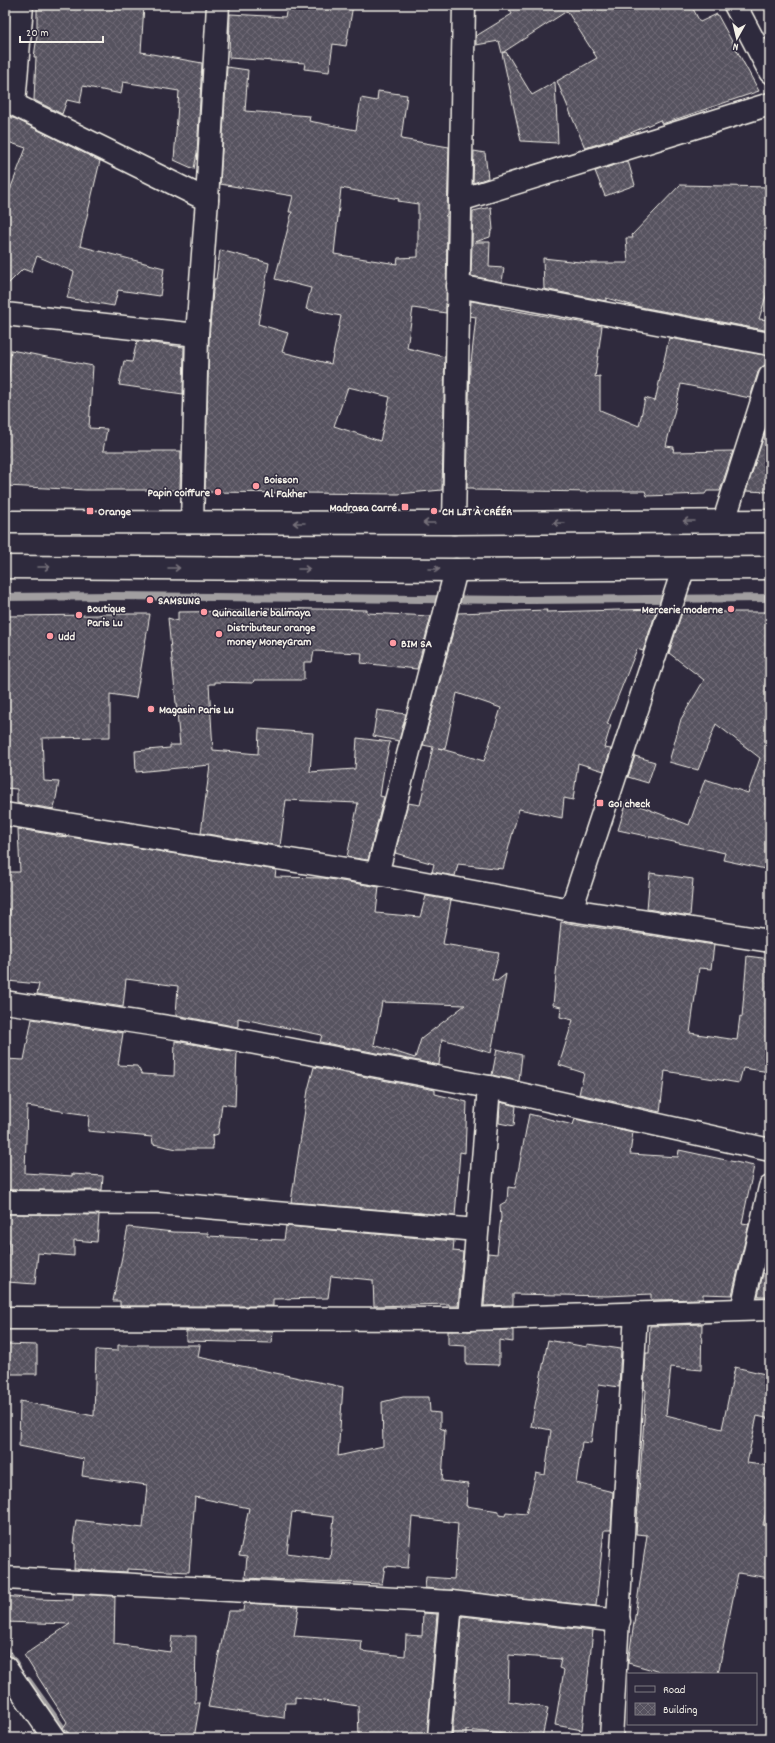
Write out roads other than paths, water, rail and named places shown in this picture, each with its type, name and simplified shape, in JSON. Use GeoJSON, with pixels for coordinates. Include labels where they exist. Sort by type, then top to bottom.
{"type":"FeatureCollection","features":[{"type":"Feature","properties":{"kind":"street"},"geometry":{"type":"LineString","coordinates":[[22,5],[9,102],[207,200]]}},
{"type":"Feature","properties":{"kind":"street"},"geometry":{"type":"LineString","coordinates":[[192,522],[197,335],[207,200],[218,5]]}},
{"type":"Feature","properties":{"kind":"street"},"geometry":{"type":"LineString","coordinates":[[454,523],[464,5]]}},
{"type":"Feature","properties":{"kind":"street"},"geometry":{"type":"LineString","coordinates":[[735,5],[770,72]]}},
{"type":"Feature","properties":{"kind":"street"},"geometry":{"type":"LineString","coordinates":[[460,200],[770,104]]}},
{"type":"Feature","properties":{"kind":"street"},"geometry":{"type":"LineString","coordinates":[[458,286],[770,344]]}},
{"type":"Feature","properties":{"kind":"street"},"geometry":{"type":"LineString","coordinates":[[5,314],[197,335]]}},
{"type":"Feature","properties":{"kind":"street"},"geometry":{"type":"LineString","coordinates":[[724,521],[770,376]]}},
{"type":"Feature","properties":{"kind":"street"},"geometry":{"type":"LineString","coordinates":[[5,522],[454,523],[770,521]]}},
{"type":"Feature","properties":{"kind":"street"},"geometry":{"type":"LineString","coordinates":[[5,567],[456,570],[682,570],[770,568]]}},
{"type":"Feature","properties":{"kind":"street"},"geometry":{"type":"LineString","coordinates":[[377,874],[456,570]]}},
{"type":"Feature","properties":{"kind":"street"},"geometry":{"type":"LineString","coordinates":[[571,910],[682,570]]}},
{"type":"Feature","properties":{"kind":"street"},"geometry":{"type":"LineString","coordinates":[[5,814],[377,874],[571,910],[770,941]]}},
{"type":"Feature","properties":{"kind":"street"},"geometry":{"type":"LineString","coordinates":[[5,1002],[176,1028],[489,1087],[770,1150]]}},
{"type":"Feature","properties":{"kind":"street"},"geometry":{"type":"LineString","coordinates":[[470,1319],[489,1087]]}},
{"type":"Feature","properties":{"kind":"street"},"geometry":{"type":"LineString","coordinates":[[742,1309],[770,1187]]}},
{"type":"Feature","properties":{"kind":"street"},"geometry":{"type":"LineString","coordinates":[[5,1202],[158,1204],[477,1230]]}},
{"type":"Feature","properties":{"kind":"street"},"geometry":{"type":"LineString","coordinates":[[5,1318],[470,1319],[770,1309]]}},
{"type":"Feature","properties":{"kind":"street"},"geometry":{"type":"LineString","coordinates":[[611,1738],[636,1313]]}},
{"type":"Feature","properties":{"kind":"street"},"geometry":{"type":"LineString","coordinates":[[5,1578],[451,1602],[619,1621]]}},
{"type":"Feature","properties":{"kind":"street"},"geometry":{"type":"LineString","coordinates":[[440,1738],[451,1602]]}},
{"type":"Feature","properties":{"kind":"street"},"geometry":{"type":"LineString","coordinates":[[5,1667],[54,1738]]}},
{"type":"Feature","properties":{"kind":"waterway"},"geometry":{"type":"LineString","coordinates":[[5,597],[115,596],[526,600],[770,598]]}},
{"type":"Feature","properties":{"kind":"waterway"},"geometry":{"type":"LineString","coordinates":[[5,1649],[17,1667]]}},
{"type":"Feature","properties":{"kind":"waterway"},"geometry":{"type":"LineString","coordinates":[[28,1681],[69,1738]]}},
{"type":"Feature","properties":{"kind":"place","name":"Boisson Al Fakher"},"geometry":{"type":"Point","coordinates":[256,486]}},
{"type":"Feature","properties":{"kind":"place","name":"Papin coiffure"},"geometry":{"type":"Point","coordinates":[218,492]}},
{"type":"Feature","properties":{"kind":"place","name":"Madrasa Carré"},"geometry":{"type":"Point","coordinates":[405,507]}},
{"type":"Feature","properties":{"kind":"place","name":"Orange"},"geometry":{"type":"Point","coordinates":[90,511]}},
{"type":"Feature","properties":{"kind":"place","name":"CH L3T À CRÉÉR"},"geometry":{"type":"Point","coordinates":[434,511]}},
{"type":"Feature","properties":{"kind":"place","name":"SAMSUNG"},"geometry":{"type":"Point","coordinates":[150,600]}},
{"type":"Feature","properties":{"kind":"place","name":"Mercerie moderne"},"geometry":{"type":"Point","coordinates":[731,609]}},
{"type":"Feature","properties":{"kind":"place","name":"Quincaillerie balimaya"},"geometry":{"type":"Point","coordinates":[204,612]}},
{"type":"Feature","properties":{"kind":"place","name":"Boutique Paris Lu"},"geometry":{"type":"Point","coordinates":[79,615]}},
{"type":"Feature","properties":{"kind":"place","name":"Distributeur orange money MoneyGram"},"geometry":{"type":"Point","coordinates":[219,634]}},
{"type":"Feature","properties":{"kind":"place","name":"Udd"},"geometry":{"type":"Point","coordinates":[50,636]}},
{"type":"Feature","properties":{"kind":"place","name":"BIM SA"},"geometry":{"type":"Point","coordinates":[393,643]}},
{"type":"Feature","properties":{"kind":"place","name":"Magasin Paris Lu"},"geometry":{"type":"Point","coordinates":[151,709]}},
{"type":"Feature","properties":{"kind":"place","name":"Go1 check"},"geometry":{"type":"Point","coordinates":[600,803]}}]}
